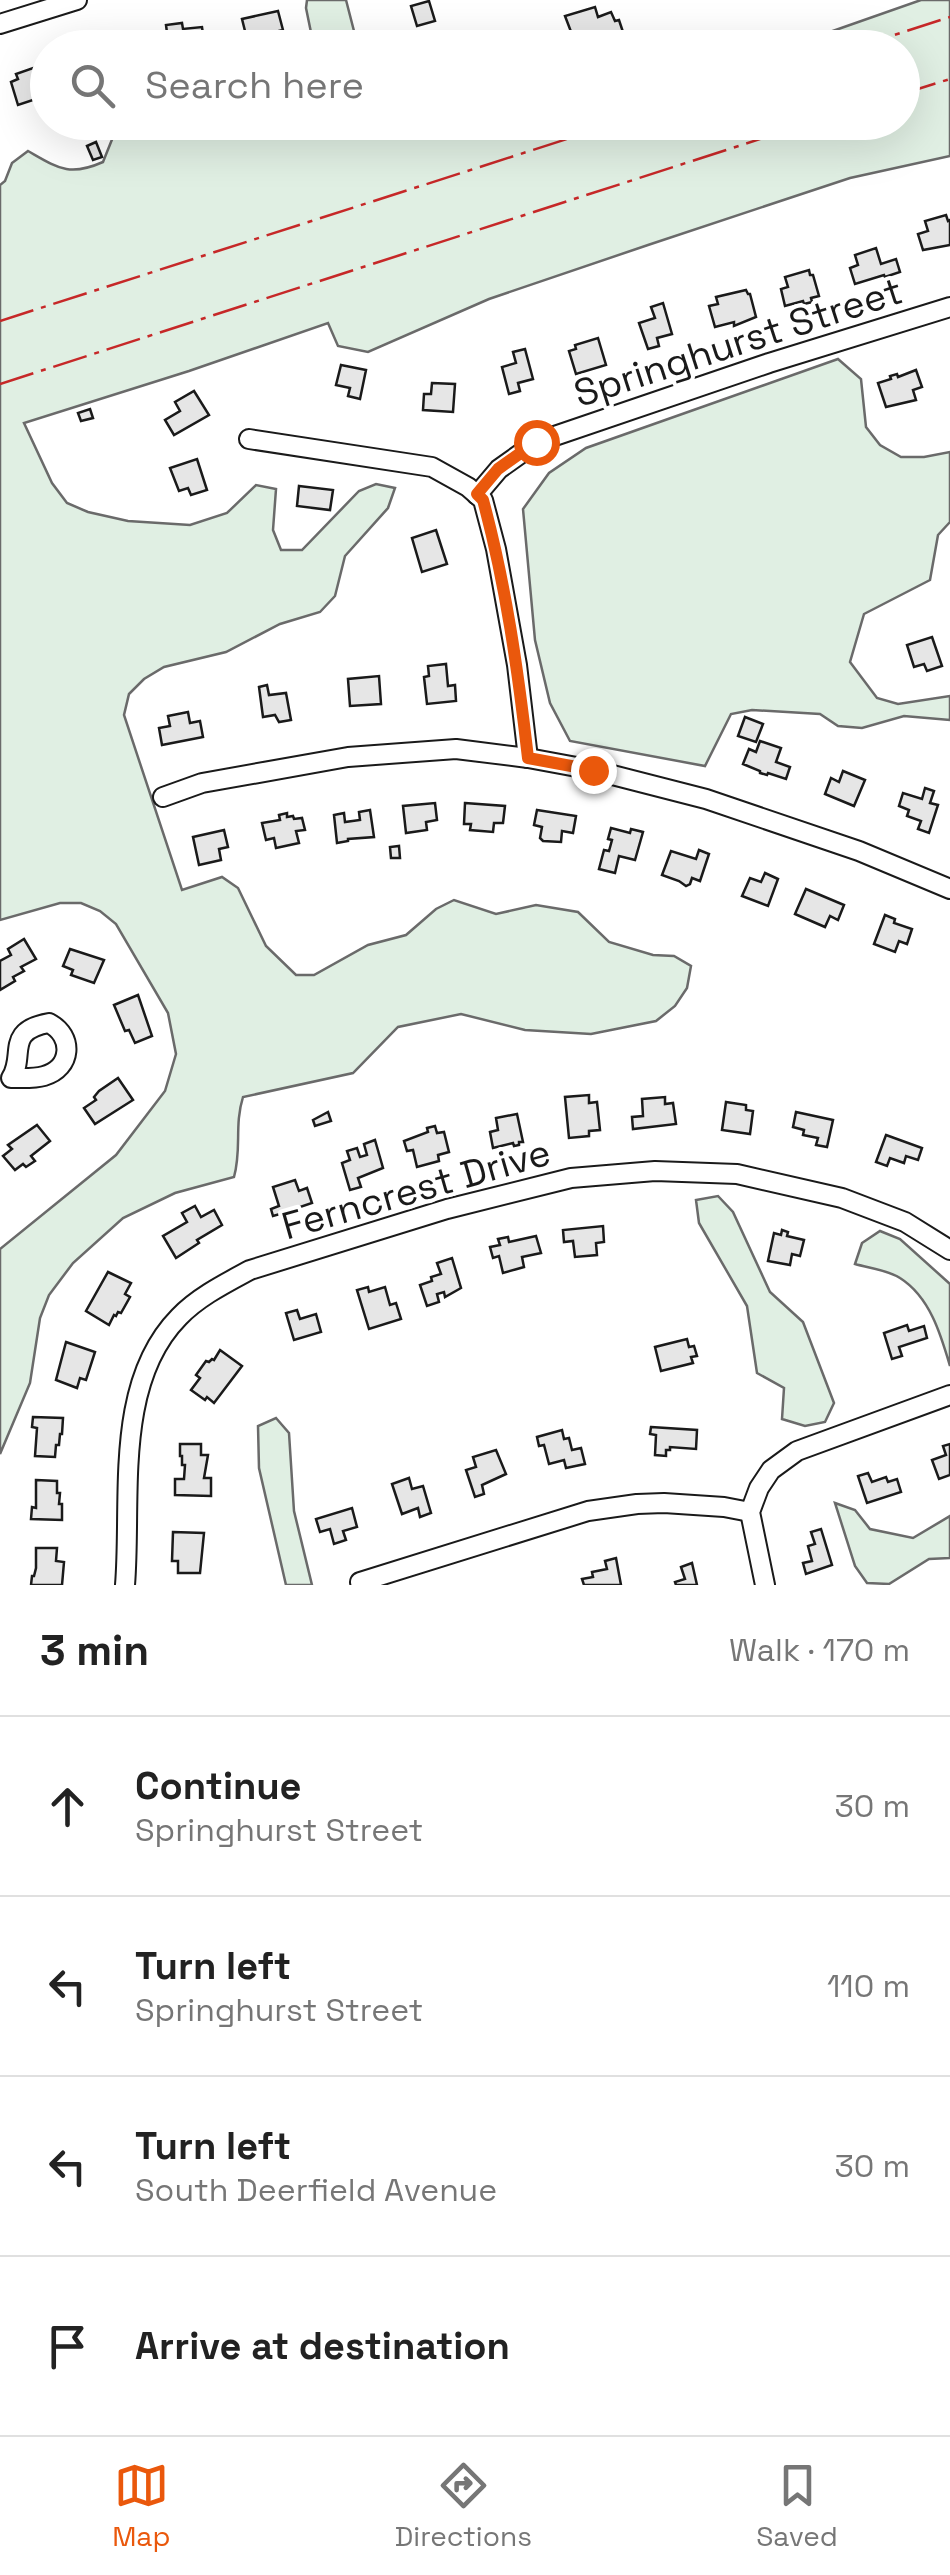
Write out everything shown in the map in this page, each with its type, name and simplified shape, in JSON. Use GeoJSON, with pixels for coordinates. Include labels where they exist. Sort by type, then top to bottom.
{"type":"FeatureCollection","features":[{"type":"Feature","properties":{"kind":"street"},"geometry":{"type":"LineString","coordinates":[[0,24],[76,0]]}},
{"type":"Feature","properties":{"kind":"street","name":"Springhurst Street"},"geometry":{"type":"LineString","coordinates":[[477,494],[498,469],[536,442],[950,307]]}},
{"type":"Feature","properties":{"kind":"street"},"geometry":{"type":"LineString","coordinates":[[248,438],[432,466],[483,500],[517,666],[528,758]]}},
{"type":"Feature","properties":{"kind":"street"},"geometry":{"type":"LineString","coordinates":[[163,797],[202,784],[348,756],[456,749],[593,770],[706,799],[859,852],[950,889]]}},
{"type":"Feature","properties":{"kind":"street","name":"Ferncrest Drive"},"geometry":{"type":"LineString","coordinates":[[125,1585],[127,1472],[142,1380],[152,1356],[180,1315],[250,1270],[447,1209],[572,1178],[655,1171],[737,1174],[842,1198],[906,1222],[950,1250]]}},
{"type":"Feature","properties":{"kind":"street"},"geometry":{"type":"LineString","coordinates":[[765,1585],[750,1512],[771,1470],[797,1451],[950,1394]]}},
{"type":"Feature","properties":{"kind":"street"},"geometry":{"type":"LineString","coordinates":[[360,1582],[588,1511],[664,1504],[750,1512]]}},
{"type":"Feature","properties":{"kind":"green space"},"geometry":{"type":"Polygon","coordinates":[[[307,0],[346,0],[354,30],[311,30],[307,0]]]}},
{"type":"Feature","properties":{"kind":"green space"},"geometry":{"type":"Polygon","coordinates":[[[921,0],[950,0],[950,156],[850,178],[648,245],[489,299],[368,352],[338,346],[328,323],[24,423],[52,483],[67,503],[128,521],[190,525],[227,513],[256,485],[276,489],[273,530],[281,550],[302,550],[359,491],[376,484],[395,488],[388,508],[345,556],[335,596],[320,612],[280,624],[226,652],[164,667],[129,694],[124,715],[182,890],[222,877],[238,888],[266,946],[296,975],[314,975],[368,945],[406,935],[436,909],[454,900],[496,914],[536,905],[578,912],[609,942],[653,955],[674,956],[691,966],[687,988],[675,1006],[656,1021],[591,1034],[525,1030],[461,1014],[398,1027],[353,1073],[243,1097],[234,1177],[175,1193],[123,1218],[73,1263],[49,1295],[40,1318],[30,1383],[0,1454],[0,1249],[116,1155],[165,1091],[176,1054],[168,1013],[116,924],[100,911],[81,903],[60,903],[0,920],[0,185],[12,163],[28,151],[64,168],[91,167],[103,162],[112,140],[920,140],[920,30],[836,30],[921,0]]]}},
{"type":"Feature","properties":{"kind":"green space"},"geometry":{"type":"Polygon","coordinates":[[[838,359],[861,379],[866,427],[880,445],[901,457],[950,452],[950,522],[938,535],[930,580],[864,614],[850,662],[877,698],[898,704],[950,696],[950,720],[904,716],[862,728],[838,726],[820,714],[752,710],[731,714],[705,766],[570,741],[550,703],[535,640],[523,509],[549,473],[586,448],[838,359]]]}},
{"type":"Feature","properties":{"kind":"green space"},"geometry":{"type":"Polygon","coordinates":[[[718,1196],[733,1212],[770,1292],[803,1322],[834,1403],[825,1422],[805,1426],[782,1419],[784,1388],[757,1373],[747,1306],[699,1223],[696,1200],[718,1196]]]}},
{"type":"Feature","properties":{"kind":"green space"},"geometry":{"type":"Polygon","coordinates":[[[880,1231],[900,1239],[950,1284],[950,1366],[938,1330],[919,1295],[895,1275],[855,1264],[862,1243],[880,1231]]]}},
{"type":"Feature","properties":{"kind":"green space"},"geometry":{"type":"Polygon","coordinates":[[[276,1418],[289,1433],[294,1511],[312,1585],[286,1585],[259,1468],[258,1426],[276,1418]]]}},
{"type":"Feature","properties":{"kind":"green space"},"geometry":{"type":"Polygon","coordinates":[[[835,1503],[855,1510],[870,1529],[913,1538],[950,1516],[950,1558],[929,1559],[889,1584],[867,1583],[855,1566],[835,1503]]]}},
{"type":"Feature","properties":{"kind":"building"},"geometry":{"type":"Polygon","coordinates":[[[429,1],[435,21],[417,26],[411,6],[429,1]]]}},
{"type":"Feature","properties":{"kind":"building"},"geometry":{"type":"Polygon","coordinates":[[[595,7],[598,17],[611,12],[622,30],[570,30],[565,16],[595,7]]]}},
{"type":"Feature","properties":{"kind":"building"},"geometry":{"type":"Polygon","coordinates":[[[278,11],[283,30],[245,30],[242,19],[278,11]]]}},
{"type":"Feature","properties":{"kind":"building"},"geometry":{"type":"Polygon","coordinates":[[[182,23],[183,29],[202,30],[167,30],[166,25],[182,23]]]}},
{"type":"Feature","properties":{"kind":"building"},"geometry":{"type":"Polygon","coordinates":[[[30,69],[30,101],[18,105],[11,82],[18,79],[16,74],[30,69]]]}},
{"type":"Feature","properties":{"kind":"building"},"geometry":{"type":"Polygon","coordinates":[[[96,142],[102,157],[93,160],[87,146],[96,142]]]}},
{"type":"Feature","properties":{"kind":"building"},"geometry":{"type":"Polygon","coordinates":[[[946,215],[950,220],[950,245],[923,250],[918,234],[928,231],[925,221],[946,215]]]}},
{"type":"Feature","properties":{"kind":"building"},"geometry":{"type":"Polygon","coordinates":[[[876,248],[881,264],[896,259],[900,272],[855,284],[850,268],[858,265],[855,255],[876,248]]]}},
{"type":"Feature","properties":{"kind":"building"},"geometry":{"type":"Polygon","coordinates":[[[809,270],[819,296],[811,298],[812,302],[785,306],[781,289],[788,287],[785,277],[809,270]]]}},
{"type":"Feature","properties":{"kind":"building"},"geometry":{"type":"Polygon","coordinates":[[[746,290],[756,317],[734,326],[734,322],[715,327],[709,306],[718,304],[716,297],[746,290]]]}},
{"type":"Feature","properties":{"kind":"building"},"geometry":{"type":"Polygon","coordinates":[[[663,303],[672,334],[657,338],[659,346],[648,349],[639,323],[655,318],[651,307],[663,303]]]}},
{"type":"Feature","properties":{"kind":"building"},"geometry":{"type":"Polygon","coordinates":[[[598,338],[606,365],[576,374],[569,351],[576,349],[575,345],[598,338]]]}},
{"type":"Feature","properties":{"kind":"building"},"geometry":{"type":"Polygon","coordinates":[[[525,349],[533,379],[518,383],[520,391],[509,394],[502,367],[516,363],[513,352],[525,349]]]}},
{"type":"Feature","properties":{"kind":"building"},"geometry":{"type":"Polygon","coordinates":[[[341,365],[366,370],[360,399],[348,396],[350,388],[336,385],[341,365]]]}},
{"type":"Feature","properties":{"kind":"building"},"geometry":{"type":"Polygon","coordinates":[[[916,370],[922,387],[913,390],[916,400],[886,407],[878,383],[916,370]]]}},
{"type":"Feature","properties":{"kind":"building"},"geometry":{"type":"Polygon","coordinates":[[[432,383],[455,384],[453,412],[423,410],[424,394],[431,394],[432,383]]]}},
{"type":"Feature","properties":{"kind":"building"},"geometry":{"type":"Polygon","coordinates":[[[194,391],[209,415],[174,435],[165,420],[180,411],[175,402],[194,391]]]}},
{"type":"Feature","properties":{"kind":"building"},"geometry":{"type":"Polygon","coordinates":[[[90,409],[93,418],[81,421],[78,413],[90,409]]]}},
{"type":"Feature","properties":{"kind":"building"},"geometry":{"type":"Polygon","coordinates":[[[197,459],[207,490],[191,495],[188,488],[179,491],[170,468],[197,459]]]}},
{"type":"Feature","properties":{"kind":"building"},"geometry":{"type":"Polygon","coordinates":[[[299,486],[333,490],[330,510],[297,506],[299,486]]]}},
{"type":"Feature","properties":{"kind":"building"},"geometry":{"type":"Polygon","coordinates":[[[436,530],[447,564],[422,572],[412,538],[436,530]]]}},
{"type":"Feature","properties":{"kind":"building"},"geometry":{"type":"Polygon","coordinates":[[[932,637],[942,666],[927,671],[924,664],[914,667],[907,645],[932,637]]]}},
{"type":"Feature","properties":{"kind":"building"},"geometry":{"type":"Polygon","coordinates":[[[446,664],[448,686],[455,685],[456,701],[427,704],[424,677],[429,676],[428,666],[446,664]]]}},
{"type":"Feature","properties":{"kind":"building"},"geometry":{"type":"Polygon","coordinates":[[[379,676],[381,704],[350,706],[348,679],[379,676]]]}},
{"type":"Feature","properties":{"kind":"building"},"geometry":{"type":"Polygon","coordinates":[[[267,685],[269,695],[286,693],[291,720],[279,722],[275,715],[263,717],[259,687],[267,685]]]}},
{"type":"Feature","properties":{"kind":"building"},"geometry":{"type":"Polygon","coordinates":[[[188,712],[190,723],[200,721],[203,737],[162,745],[159,728],[170,726],[168,716],[188,712]]]}},
{"type":"Feature","properties":{"kind":"building"},"geometry":{"type":"Polygon","coordinates":[[[745,717],[763,724],[756,742],[738,736],[745,717]]]}},
{"type":"Feature","properties":{"kind":"building"},"geometry":{"type":"Polygon","coordinates":[[[760,741],[781,748],[776,762],[790,767],[786,779],[743,764],[749,749],[756,752],[760,741]]]}},
{"type":"Feature","properties":{"kind":"building"},"geometry":{"type":"Polygon","coordinates":[[[843,771],[865,780],[854,806],[825,794],[831,778],[839,782],[843,771]]]}},
{"type":"Feature","properties":{"kind":"building"},"geometry":{"type":"Polygon","coordinates":[[[925,788],[934,791],[930,803],[938,805],[929,833],[918,829],[921,821],[907,816],[909,810],[899,806],[903,793],[922,799],[925,788]]]}},
{"type":"Feature","properties":{"kind":"building"},"geometry":{"type":"Polygon","coordinates":[[[435,803],[437,820],[426,822],[427,830],[406,833],[403,806],[435,803]]]}},
{"type":"Feature","properties":{"kind":"building"},"geometry":{"type":"Polygon","coordinates":[[[465,803],[505,806],[503,823],[494,823],[493,832],[470,830],[471,824],[464,824],[465,803]]]}},
{"type":"Feature","properties":{"kind":"building"},"geometry":{"type":"Polygon","coordinates":[[[370,810],[374,837],[337,843],[334,815],[344,813],[345,822],[360,820],[359,812],[370,810]]]}},
{"type":"Feature","properties":{"kind":"building"},"geometry":{"type":"Polygon","coordinates":[[[537,810],[576,816],[573,833],[562,831],[561,842],[543,841],[542,827],[534,825],[537,810]]]}},
{"type":"Feature","properties":{"kind":"building"},"geometry":{"type":"Polygon","coordinates":[[[287,813],[287,817],[302,818],[305,830],[296,831],[299,843],[276,848],[274,838],[266,840],[262,823],[280,820],[279,815],[287,813]]]}},
{"type":"Feature","properties":{"kind":"building"},"geometry":{"type":"Polygon","coordinates":[[[611,828],[643,832],[635,860],[619,856],[615,873],[599,869],[604,850],[609,851],[611,828]]]}},
{"type":"Feature","properties":{"kind":"building"},"geometry":{"type":"Polygon","coordinates":[[[224,830],[228,847],[219,849],[221,860],[199,865],[193,837],[224,830]]]}},
{"type":"Feature","properties":{"kind":"building"},"geometry":{"type":"Polygon","coordinates":[[[399,846],[400,858],[391,858],[390,847],[399,846]]]}},
{"type":"Feature","properties":{"kind":"building"},"geometry":{"type":"Polygon","coordinates":[[[699,850],[709,854],[700,881],[692,878],[686,886],[662,875],[671,851],[696,859],[699,850]]]}},
{"type":"Feature","properties":{"kind":"building"},"geometry":{"type":"Polygon","coordinates":[[[765,873],[778,879],[768,906],[742,896],[750,878],[761,882],[765,873]]]}},
{"type":"Feature","properties":{"kind":"building"},"geometry":{"type":"Polygon","coordinates":[[[806,889],[844,905],[838,920],[830,916],[825,927],[795,914],[806,889]]]}},
{"type":"Feature","properties":{"kind":"building"},"geometry":{"type":"Polygon","coordinates":[[[885,915],[912,929],[907,944],[899,941],[895,952],[874,944],[885,915]]]}},
{"type":"Feature","properties":{"kind":"building"},"geometry":{"type":"Polygon","coordinates":[[[24,939],[36,959],[21,967],[24,971],[13,977],[15,981],[0,990],[0,961],[11,955],[8,949],[24,939]]]}},
{"type":"Feature","properties":{"kind":"building"},"geometry":{"type":"Polygon","coordinates":[[[70,949],[104,960],[94,983],[71,975],[73,970],[63,966],[70,949]]]}},
{"type":"Feature","properties":{"kind":"building"},"geometry":{"type":"Polygon","coordinates":[[[138,995],[152,1036],[135,1043],[114,1005],[138,995]]]}},
{"type":"Feature","properties":{"kind":"building"},"geometry":{"type":"Polygon","coordinates":[[[118,1078],[133,1100],[95,1124],[84,1108],[118,1078]]]}},
{"type":"Feature","properties":{"kind":"building"},"geometry":{"type":"Polygon","coordinates":[[[589,1095],[589,1103],[597,1102],[600,1130],[589,1131],[589,1136],[569,1138],[565,1097],[589,1095]]]}},
{"type":"Feature","properties":{"kind":"building"},"geometry":{"type":"Polygon","coordinates":[[[665,1097],[665,1104],[673,1103],[676,1124],[633,1129],[632,1117],[643,1116],[642,1099],[665,1097]]]}},
{"type":"Feature","properties":{"kind":"building"},"geometry":{"type":"Polygon","coordinates":[[[726,1102],[746,1105],[746,1110],[753,1111],[750,1134],[722,1130],[726,1102]]]}},
{"type":"Feature","properties":{"kind":"building"},"geometry":{"type":"Polygon","coordinates":[[[328,1112],[331,1121],[315,1126],[313,1120],[328,1112]]]}},
{"type":"Feature","properties":{"kind":"building"},"geometry":{"type":"Polygon","coordinates":[[[796,1112],[833,1120],[827,1147],[816,1145],[818,1138],[803,1135],[804,1130],[793,1127],[796,1112]]]}},
{"type":"Feature","properties":{"kind":"building"},"geometry":{"type":"Polygon","coordinates":[[[517,1114],[523,1142],[493,1148],[490,1132],[498,1130],[496,1118],[517,1114]]]}},
{"type":"Feature","properties":{"kind":"building"},"geometry":{"type":"Polygon","coordinates":[[[37,1125],[50,1141],[31,1156],[35,1161],[15,1170],[3,1156],[12,1149],[8,1145],[37,1125]]]}},
{"type":"Feature","properties":{"kind":"building"},"geometry":{"type":"Polygon","coordinates":[[[435,1126],[437,1133],[444,1132],[449,1152],[438,1155],[439,1161],[417,1167],[413,1150],[407,1151],[404,1141],[435,1126]]]}},
{"type":"Feature","properties":{"kind":"building"},"geometry":{"type":"Polygon","coordinates":[[[886,1135],[922,1148],[918,1160],[906,1156],[904,1163],[890,1158],[887,1166],[876,1162],[886,1135]]]}},
{"type":"Feature","properties":{"kind":"building"},"geometry":{"type":"Polygon","coordinates":[[[375,1140],[383,1168],[358,1178],[361,1187],[350,1190],[342,1163],[350,1160],[347,1151],[357,1148],[360,1157],[367,1155],[364,1144],[375,1140]]]}},
{"type":"Feature","properties":{"kind":"building"},"geometry":{"type":"Polygon","coordinates":[[[295,1180],[299,1191],[307,1188],[312,1203],[288,1215],[287,1212],[273,1216],[271,1209],[279,1206],[273,1187],[295,1180]]]}},
{"type":"Feature","properties":{"kind":"building"},"geometry":{"type":"Polygon","coordinates":[[[195,1206],[201,1217],[214,1210],[222,1225],[176,1258],[163,1236],[187,1222],[182,1213],[195,1206]]]}},
{"type":"Feature","properties":{"kind":"building"},"geometry":{"type":"Polygon","coordinates":[[[603,1226],[604,1242],[596,1243],[597,1255],[575,1257],[573,1241],[564,1242],[563,1230],[603,1226]]]}},
{"type":"Feature","properties":{"kind":"building"},"geometry":{"type":"Polygon","coordinates":[[[782,1230],[788,1232],[787,1236],[804,1240],[800,1256],[792,1254],[790,1265],[768,1261],[774,1233],[781,1235],[782,1230]]]}},
{"type":"Feature","properties":{"kind":"building"},"geometry":{"type":"Polygon","coordinates":[[[536,1236],[541,1253],[522,1257],[524,1267],[503,1273],[499,1256],[493,1258],[490,1247],[500,1245],[498,1239],[508,1237],[509,1242],[536,1236]]]}},
{"type":"Feature","properties":{"kind":"building"},"geometry":{"type":"Polygon","coordinates":[[[452,1258],[461,1288],[445,1297],[444,1292],[437,1294],[439,1302],[427,1306],[420,1285],[441,1274],[437,1263],[452,1258]]]}},
{"type":"Feature","properties":{"kind":"building"},"geometry":{"type":"Polygon","coordinates":[[[108,1272],[131,1283],[125,1294],[130,1297],[109,1325],[86,1311],[108,1272]]]}},
{"type":"Feature","properties":{"kind":"building"},"geometry":{"type":"Polygon","coordinates":[[[368,1287],[369,1292],[385,1287],[390,1305],[396,1303],[401,1319],[369,1329],[357,1290],[368,1287]]]}},
{"type":"Feature","properties":{"kind":"building"},"geometry":{"type":"Polygon","coordinates":[[[297,1310],[300,1319],[316,1314],[321,1332],[294,1340],[286,1313],[297,1310]]]}},
{"type":"Feature","properties":{"kind":"building"},"geometry":{"type":"Polygon","coordinates":[[[907,1325],[909,1331],[924,1326],[927,1338],[899,1347],[902,1356],[892,1359],[884,1333],[907,1325]]]}},
{"type":"Feature","properties":{"kind":"building"},"geometry":{"type":"Polygon","coordinates":[[[687,1339],[697,1356],[691,1357],[693,1363],[661,1371],[655,1347],[687,1339]]]}},
{"type":"Feature","properties":{"kind":"building"},"geometry":{"type":"Polygon","coordinates":[[[66,1342],[95,1352],[86,1380],[80,1378],[77,1388],[56,1380],[66,1342]]]}},
{"type":"Feature","properties":{"kind":"building"},"geometry":{"type":"Polygon","coordinates":[[[220,1350],[242,1366],[214,1403],[191,1390],[206,1361],[214,1360],[220,1350]]]}},
{"type":"Feature","properties":{"kind":"building"},"geometry":{"type":"Polygon","coordinates":[[[33,1417],[63,1418],[55,1457],[35,1456],[37,1428],[32,1427],[33,1417]]]}},
{"type":"Feature","properties":{"kind":"building"},"geometry":{"type":"Polygon","coordinates":[[[651,1427],[697,1430],[696,1449],[670,1447],[666,1456],[655,1455],[656,1435],[650,1434],[651,1427]]]}},
{"type":"Feature","properties":{"kind":"building"},"geometry":{"type":"Polygon","coordinates":[[[562,1430],[572,1450],[581,1448],[585,1464],[566,1468],[564,1460],[549,1464],[544,1445],[539,1446],[537,1437],[562,1430]]]}},
{"type":"Feature","properties":{"kind":"building"},"geometry":{"type":"Polygon","coordinates":[[[180,1444],[201,1444],[201,1455],[208,1455],[204,1478],[211,1478],[211,1496],[175,1495],[175,1479],[184,1479],[180,1444]]]}},
{"type":"Feature","properties":{"kind":"building"},"geometry":{"type":"Polygon","coordinates":[[[950,1444],[950,1475],[939,1479],[932,1460],[946,1455],[943,1446],[950,1444]]]}},
{"type":"Feature","properties":{"kind":"building"},"geometry":{"type":"Polygon","coordinates":[[[496,1450],[506,1474],[482,1485],[484,1494],[475,1497],[466,1470],[476,1467],[473,1457],[496,1450]]]}},
{"type":"Feature","properties":{"kind":"building"},"geometry":{"type":"Polygon","coordinates":[[[868,1473],[872,1482],[886,1477],[888,1482],[897,1479],[901,1492],[867,1503],[858,1476],[868,1473]]]}},
{"type":"Feature","properties":{"kind":"building"},"geometry":{"type":"Polygon","coordinates":[[[409,1478],[412,1489],[423,1486],[431,1513],[420,1517],[418,1508],[402,1514],[392,1484],[409,1478]]]}},
{"type":"Feature","properties":{"kind":"building"},"geometry":{"type":"Polygon","coordinates":[[[36,1480],[57,1481],[62,1520],[31,1519],[32,1507],[36,1508],[36,1480]]]}},
{"type":"Feature","properties":{"kind":"building"},"geometry":{"type":"Polygon","coordinates":[[[352,1508],[357,1527],[343,1531],[346,1540],[334,1544],[330,1529],[320,1532],[316,1519],[352,1508]]]}},
{"type":"Feature","properties":{"kind":"building"},"geometry":{"type":"Polygon","coordinates":[[[821,1529],[832,1565],[806,1574],[803,1563],[812,1561],[808,1546],[815,1544],[811,1532],[821,1529]]]}},
{"type":"Feature","properties":{"kind":"building"},"geometry":{"type":"Polygon","coordinates":[[[173,1532],[204,1533],[200,1573],[178,1573],[178,1561],[172,1561],[173,1532]]]}},
{"type":"Feature","properties":{"kind":"building"},"geometry":{"type":"Polygon","coordinates":[[[36,1548],[57,1548],[56,1561],[64,1562],[62,1585],[31,1585],[36,1548]]]}},
{"type":"Feature","properties":{"kind":"building"},"geometry":{"type":"Polygon","coordinates":[[[616,1558],[621,1585],[584,1585],[582,1579],[607,1569],[605,1561],[616,1558]]]}},
{"type":"Feature","properties":{"kind":"building"},"geometry":{"type":"Polygon","coordinates":[[[692,1563],[697,1585],[676,1585],[675,1582],[685,1579],[681,1567],[692,1563]]]}},
{"type":"Feature","properties":{"kind":"power"},"geometry":{"type":"LineString","coordinates":[[910,30],[950,17]]}},
{"type":"Feature","properties":{"kind":"power"},"geometry":{"type":"LineString","coordinates":[[920,88],[950,79]]}},
{"type":"Feature","properties":{"kind":"power"},"geometry":{"type":"LineString","coordinates":[[0,321],[564,140]]}},
{"type":"Feature","properties":{"kind":"power"},"geometry":{"type":"LineString","coordinates":[[0,384],[757,140]]}},
{"type":"Feature","properties":{"kind":"route"},"geometry":{"type":"LineString","coordinates":[[536,442],[498,469],[477,494],[483,500],[496,549],[517,666],[528,758],[593,770]]}}]}
